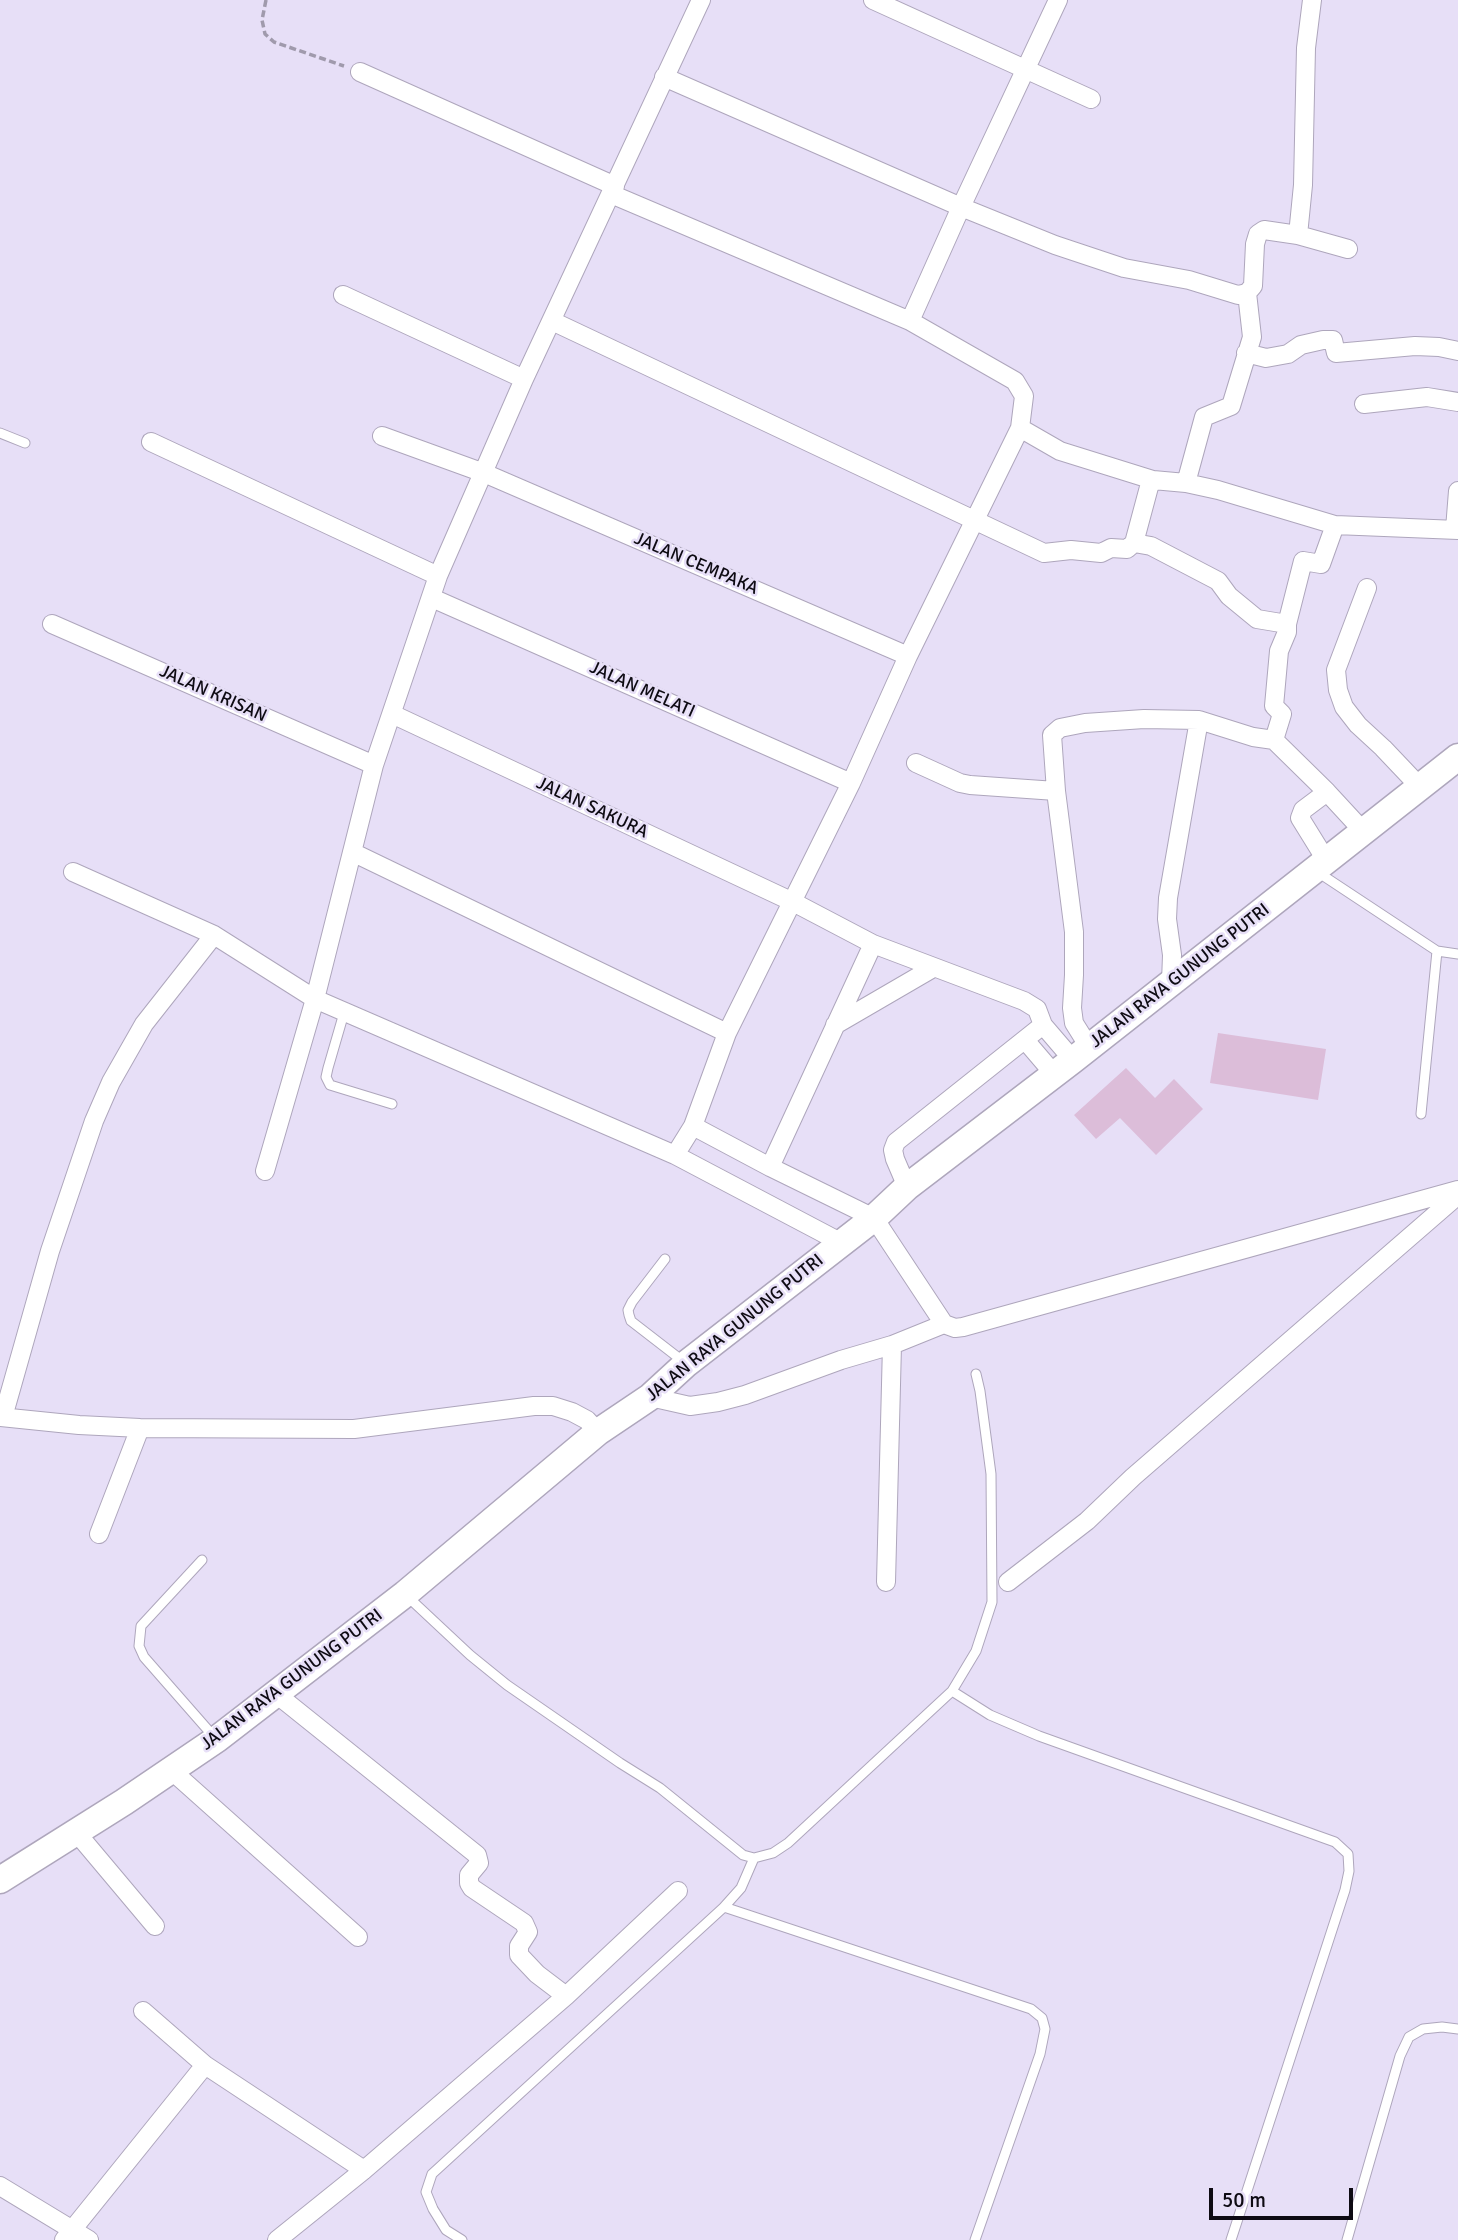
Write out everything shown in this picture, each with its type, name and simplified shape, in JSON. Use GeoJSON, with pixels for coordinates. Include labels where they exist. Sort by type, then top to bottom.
{"type":"FeatureCollection","features":[{"type":"Feature","properties":{"kind":"main road","name":"JALAN RAYA GUNUNG PUTRI"},"geometry":{"type":"LineString","coordinates":[[0,1880],[217,1739],[405,1594],[598,1432],[649,1398],[686,1364],[874,1218],[907,1187],[1072,1061],[1458,757]]}},
{"type":"Feature","properties":{"kind":"street"},"geometry":{"type":"LineString","coordinates":[[265,1171],[315,999],[374,765],[438,576],[524,379],[701,0]]}},
{"type":"Feature","properties":{"kind":"street"},"geometry":{"type":"LineString","coordinates":[[873,0],[1091,99]]}},
{"type":"Feature","properties":{"kind":"street"},"geometry":{"type":"LineString","coordinates":[[910,321],[1058,0]]}},
{"type":"Feature","properties":{"kind":"street"},"geometry":{"type":"LineString","coordinates":[[1298,235],[1303,185],[1306,48],[1312,0]]}},
{"type":"Feature","properties":{"kind":"street"},"geometry":{"type":"LineString","coordinates":[[360,72],[613,190],[910,321],[1014,381],[1024,396],[1020,428],[908,656],[851,783],[727,1033],[693,1126],[674,1155]]}},
{"type":"Feature","properties":{"kind":"street"},"geometry":{"type":"LineString","coordinates":[[664,77],[961,207],[1091,258],[1124,268],[1189,280],[1238,295],[1247,293],[1253,286],[1255,244],[1258,234],[1264,230],[1298,235],[1348,249]]}},
{"type":"Feature","properties":{"kind":"street"},"geometry":{"type":"LineString","coordinates":[[1186,483],[1204,417],[1231,406],[1251,337],[1247,293]]}},
{"type":"Feature","properties":{"kind":"street"},"geometry":{"type":"LineString","coordinates":[[343,295],[524,379]]}},
{"type":"Feature","properties":{"kind":"street"},"geometry":{"type":"LineString","coordinates":[[552,321],[1044,553],[1071,550],[1101,553],[1111,548],[1127,549],[1134,543],[1153,480]]}},
{"type":"Feature","properties":{"kind":"street"},"geometry":{"type":"LineString","coordinates":[[1246,354],[1266,358],[1288,354],[1301,345],[1323,340],[1333,340],[1336,354],[1415,346],[1458,351]]}},
{"type":"Feature","properties":{"kind":"street"},"geometry":{"type":"LineString","coordinates":[[1364,404],[1427,397],[1458,402]]}},
{"type":"Feature","properties":{"kind":"street"},"geometry":{"type":"LineString","coordinates":[[1020,428],[1060,451],[1153,480],[1218,490],[1335,525],[1457,529],[1458,491]]}},
{"type":"Feature","properties":{"kind":"street","name":"JALAN CEMPAKA"},"geometry":{"type":"LineString","coordinates":[[382,436],[484,473],[908,656]]}},
{"type":"Feature","properties":{"kind":"street"},"geometry":{"type":"LineString","coordinates":[[151,442],[438,576]]}},
{"type":"Feature","properties":{"kind":"street"},"geometry":{"type":"LineString","coordinates":[[1274,740],[1282,714],[1274,706],[1279,651],[1287,632],[1303,561],[1321,564],[1335,525]]}},
{"type":"Feature","properties":{"kind":"street"},"geometry":{"type":"LineString","coordinates":[[1134,543],[1151,546],[1218,581],[1229,596],[1256,619],[1287,624]]}},
{"type":"Feature","properties":{"kind":"street"},"geometry":{"type":"LineString","coordinates":[[1367,588],[1336,670],[1338,690],[1344,707],[1358,725],[1420,787]]}},
{"type":"Feature","properties":{"kind":"street","name":"JALAN MELATI"},"geometry":{"type":"LineString","coordinates":[[432,598],[851,783]]}},
{"type":"Feature","properties":{"kind":"street","name":"JALAN KRISAN"},"geometry":{"type":"LineString","coordinates":[[52,624],[374,765]]}},
{"type":"Feature","properties":{"kind":"street","name":"JALAN SAKURA"},"geometry":{"type":"LineString","coordinates":[[392,714],[793,902],[873,944],[1024,1001],[1037,1009],[1043,1025],[1072,1061]]}},
{"type":"Feature","properties":{"kind":"street"},"geometry":{"type":"LineString","coordinates":[[1025,1040],[1072,1061],[1074,932],[1056,791],[1052,736],[1057,729],[1086,723],[1144,719],[1199,720],[1253,737],[1274,740],[1363,831]]}},
{"type":"Feature","properties":{"kind":"street"},"geometry":{"type":"LineString","coordinates":[[1171,982],[1168,898],[1199,720]]}},
{"type":"Feature","properties":{"kind":"street"},"geometry":{"type":"LineString","coordinates":[[916,763],[970,785],[1056,791]]}},
{"type":"Feature","properties":{"kind":"street"},"geometry":{"type":"LineString","coordinates":[[1320,865],[1300,818],[1303,810],[1327,792]]}},
{"type":"Feature","properties":{"kind":"street"},"geometry":{"type":"LineString","coordinates":[[352,852],[727,1033]]}},
{"type":"Feature","properties":{"kind":"street"},"geometry":{"type":"LineString","coordinates":[[74,872],[214,935],[315,999],[674,1155],[842,1243]]}},
{"type":"Feature","properties":{"kind":"street"},"geometry":{"type":"LineString","coordinates":[[214,935],[144,1024],[111,1082],[94,1121],[50,1251],[1,1417],[140,1428],[354,1429],[534,1406],[553,1406],[587,1420],[598,1432]]}},
{"type":"Feature","properties":{"kind":"street"},"geometry":{"type":"LineString","coordinates":[[770,1167],[873,944]]}},
{"type":"Feature","properties":{"kind":"street"},"geometry":{"type":"LineString","coordinates":[[835,1025],[933,968]]}},
{"type":"Feature","properties":{"kind":"street"},"geometry":{"type":"LineString","coordinates":[[907,1187],[895,1159],[896,1142],[1043,1025]]}},
{"type":"Feature","properties":{"kind":"street"},"geometry":{"type":"LineString","coordinates":[[693,1126],[874,1218],[944,1324],[955,1328],[1458,1193]]}},
{"type":"Feature","properties":{"kind":"street"},"geometry":{"type":"LineString","coordinates":[[1009,1582],[1087,1521],[1133,1477],[1458,1193]]}},
{"type":"Feature","properties":{"kind":"street"},"geometry":{"type":"LineString","coordinates":[[649,1398],[690,1406],[718,1402],[892,1345],[944,1324]]}},
{"type":"Feature","properties":{"kind":"street"},"geometry":{"type":"LineString","coordinates":[[887,1582],[892,1345]]}},
{"type":"Feature","properties":{"kind":"street"},"geometry":{"type":"LineString","coordinates":[[99,1534],[140,1428]]}},
{"type":"Feature","properties":{"kind":"street"},"geometry":{"type":"LineString","coordinates":[[275,1693],[477,1856],[478,1865],[469,1875],[472,1888],[524,1923],[527,1933],[519,1946],[519,1955],[537,1974],[566,1996]]}},
{"type":"Feature","properties":{"kind":"street"},"geometry":{"type":"LineString","coordinates":[[171,1770],[358,1937]]}},
{"type":"Feature","properties":{"kind":"street"},"geometry":{"type":"LineString","coordinates":[[76,1832],[155,1926]]}},
{"type":"Feature","properties":{"kind":"street"},"geometry":{"type":"LineString","coordinates":[[277,2240],[364,2170],[566,1996],[678,1891]]}},
{"type":"Feature","properties":{"kind":"street"},"geometry":{"type":"LineString","coordinates":[[143,2011],[205,2065],[364,2170]]}},
{"type":"Feature","properties":{"kind":"street"},"geometry":{"type":"LineString","coordinates":[[68,2235],[205,2065]]}},
{"type":"Feature","properties":{"kind":"street"},"geometry":{"type":"LineString","coordinates":[[0,2186],[68,2235],[89,2240]]}},
{"type":"Feature","properties":{"kind":"lane"},"geometry":{"type":"LineString","coordinates":[[0,433],[25,443]]}},
{"type":"Feature","properties":{"kind":"lane"},"geometry":{"type":"LineString","coordinates":[[1320,865],[1437,951],[1458,954]]}},
{"type":"Feature","properties":{"kind":"lane"},"geometry":{"type":"LineString","coordinates":[[1421,1114],[1437,951]]}},
{"type":"Feature","properties":{"kind":"lane"},"geometry":{"type":"LineString","coordinates":[[344,1013],[326,1077],[330,1084],[392,1104]]}},
{"type":"Feature","properties":{"kind":"lane"},"geometry":{"type":"LineString","coordinates":[[665,1259],[628,1310],[631,1321],[686,1364]]}},
{"type":"Feature","properties":{"kind":"lane"},"geometry":{"type":"LineString","coordinates":[[405,1594],[470,1655],[507,1685],[660,1788],[743,1854],[754,1858],[773,1853],[788,1843],[952,1691],[976,1651],[992,1602],[991,1474],[976,1374]]}},
{"type":"Feature","properties":{"kind":"lane"},"geometry":{"type":"LineString","coordinates":[[202,1560],[141,1626],[139,1646],[144,1657],[217,1739]]}},
{"type":"Feature","properties":{"kind":"lane"},"geometry":{"type":"LineString","coordinates":[[952,1691],[990,1715],[1039,1736],[1335,1842],[1348,1854],[1349,1871],[1345,1890],[1231,2240]]}},
{"type":"Feature","properties":{"kind":"lane"},"geometry":{"type":"LineString","coordinates":[[462,2240],[446,2230],[433,2209],[426,2192],[432,2175],[724,1907],[741,1888],[754,1858]]}},
{"type":"Feature","properties":{"kind":"lane"},"geometry":{"type":"LineString","coordinates":[[724,1907],[1019,2005],[1042,2018],[1045,2029],[1041,2054],[975,2240]]}},
{"type":"Feature","properties":{"kind":"lane"},"geometry":{"type":"LineString","coordinates":[[1347,2240],[1400,2056],[1409,2037],[1423,2029],[1458,2029]]}},
{"type":"Feature","properties":{"kind":"path"},"geometry":{"type":"LineString","coordinates":[[266,0],[262,20],[265,34],[274,42],[360,72]]}},
{"type":"Feature","properties":{"kind":"building"},"geometry":{"type":"Polygon","coordinates":[[[1218,1033],[1326,1049],[1318,1100],[1210,1083],[1218,1033]]]}},
{"type":"Feature","properties":{"kind":"building"},"geometry":{"type":"Polygon","coordinates":[[[1126,1068],[1155,1098],[1174,1079],[1203,1109],[1156,1155],[1120,1118],[1096,1139],[1074,1115],[1126,1068]]]}}]}
